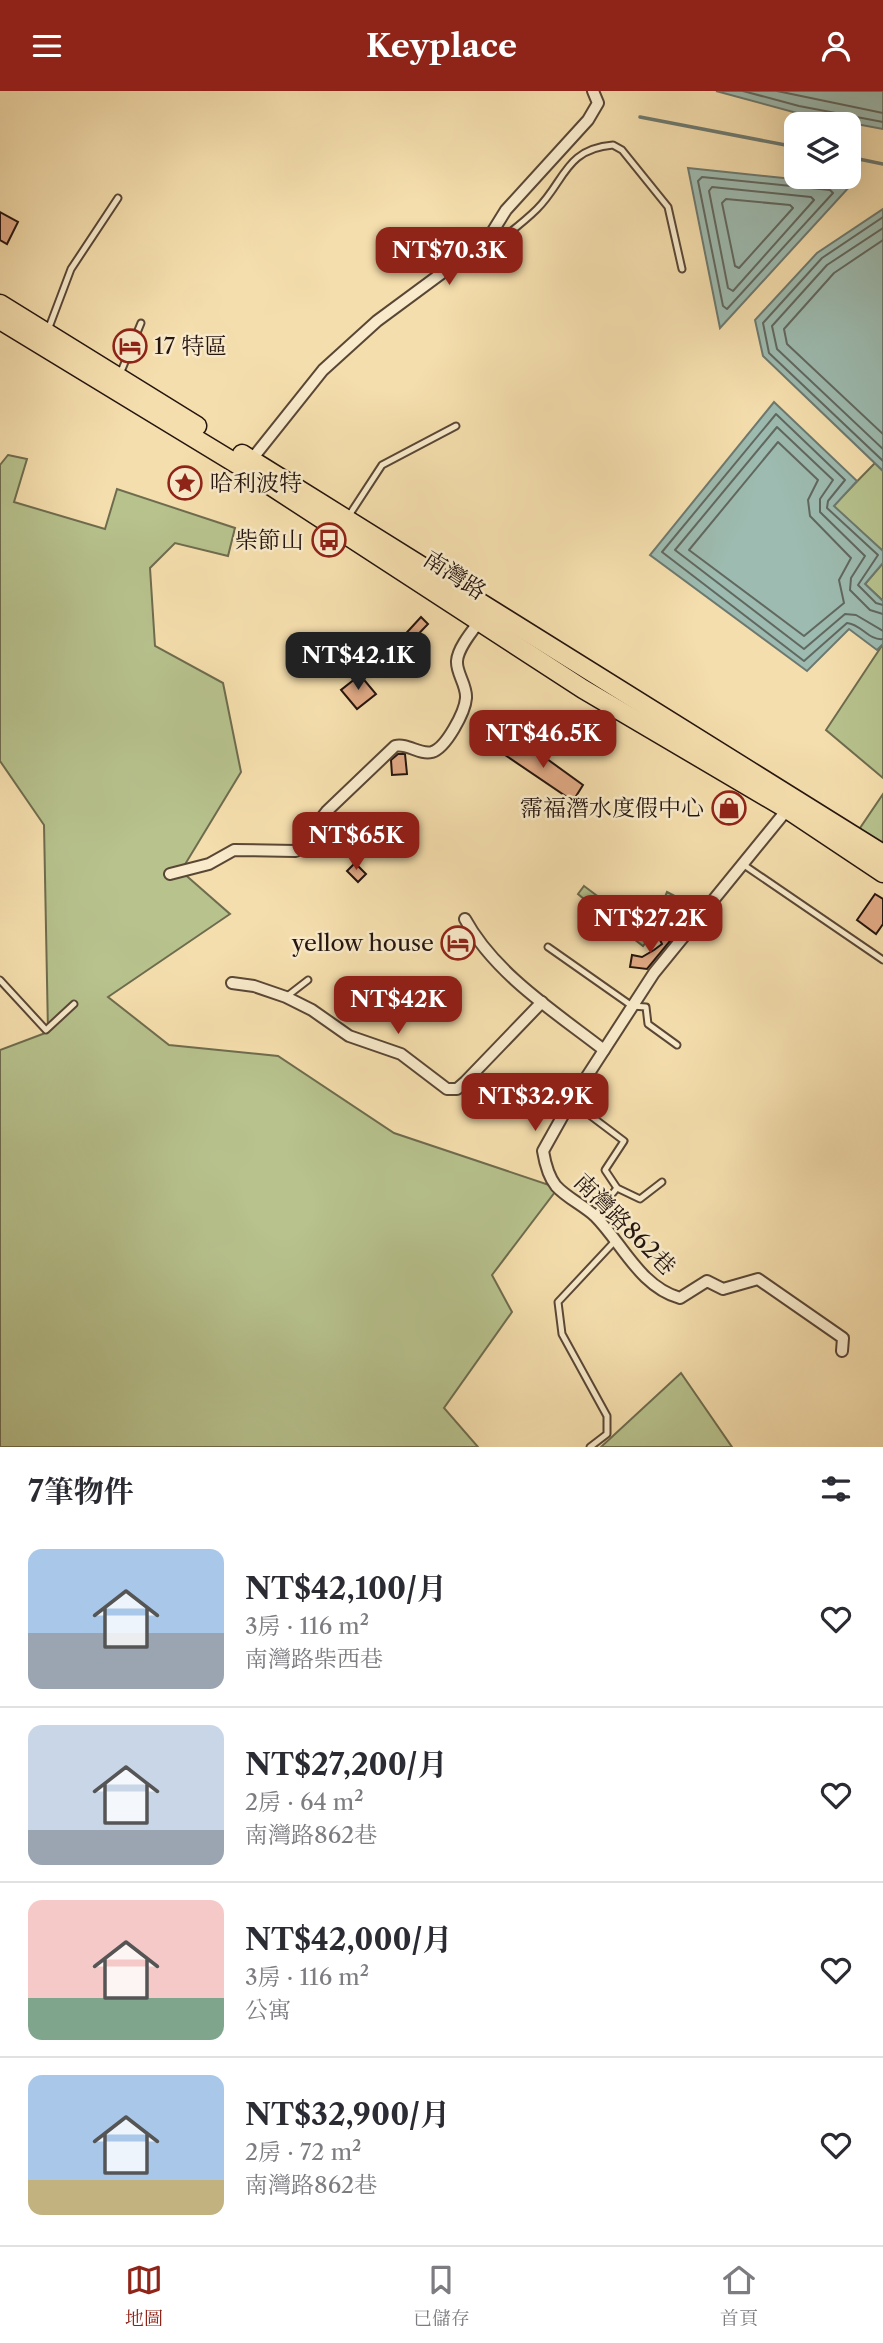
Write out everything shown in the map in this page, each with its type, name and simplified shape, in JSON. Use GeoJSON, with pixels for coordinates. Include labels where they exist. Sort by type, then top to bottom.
{"type":"FeatureCollection","features":[{"type":"Feature","properties":{"kind":"main road","name":"南灣路"},"geometry":{"type":"LineString","coordinates":[[0,304],[119,377],[248,464],[484,615]]}},
{"type":"Feature","properties":{"kind":"main road","name":"南灣路"},"geometry":{"type":"LineString","coordinates":[[0,320],[346,520],[484,615],[583,689],[883,854]]}},
{"type":"Feature","properties":{"kind":"main road","name":"南灣路"},"geometry":{"type":"LineString","coordinates":[[791,804],[883,873]]}},
{"type":"Feature","properties":{"kind":"street"},"geometry":{"type":"LineString","coordinates":[[248,464],[323,370],[377,321],[488,239],[506,210],[588,120],[598,103],[593,91]]}},
{"type":"Feature","properties":{"kind":"street"},"geometry":{"type":"LineString","coordinates":[[170,874],[209,864],[234,850],[296,851],[327,811],[395,745],[402,744],[423,753],[435,752],[443,744],[464,708],[467,696],[457,662],[484,615]]}},
{"type":"Feature","properties":{"kind":"street","name":"南灣路862巷"},"geometry":{"type":"LineString","coordinates":[[791,804],[744,865],[676,944],[632,1006],[542,1151],[544,1162],[557,1186],[594,1216],[646,1278],[680,1298],[707,1281],[723,1289],[758,1279],[843,1338],[842,1351]]}},
{"type":"Feature","properties":{"kind":"street"},"geometry":{"type":"LineString","coordinates":[[465,919],[479,945],[542,1002],[604,1050]]}},
{"type":"Feature","properties":{"kind":"street"},"geometry":{"type":"LineString","coordinates":[[232,983],[254,986],[313,1010],[349,1036],[401,1054],[447,1089],[457,1089],[465,1082],[542,1002]]}},
{"type":"Feature","properties":{"kind":"lane"},"geometry":{"type":"LineString","coordinates":[[495,244],[539,207],[559,175],[585,152],[613,145],[622,150],[668,207],[682,269]]}},
{"type":"Feature","properties":{"kind":"lane"},"geometry":{"type":"LineString","coordinates":[[47,333],[71,269],[118,198]]}},
{"type":"Feature","properties":{"kind":"lane"},"geometry":{"type":"LineString","coordinates":[[119,377],[141,323]]}},
{"type":"Feature","properties":{"kind":"lane"},"geometry":{"type":"LineString","coordinates":[[346,520],[382,465],[456,426]]}},
{"type":"Feature","properties":{"kind":"lane"},"geometry":{"type":"LineString","coordinates":[[744,865],[883,960]]}},
{"type":"Feature","properties":{"kind":"lane"},"geometry":{"type":"LineString","coordinates":[[548,947],[632,1006],[646,1007],[648,1024],[677,1045]]}},
{"type":"Feature","properties":{"kind":"lane"},"geometry":{"type":"LineString","coordinates":[[0,980],[46,1030],[74,1004]]}},
{"type":"Feature","properties":{"kind":"lane"},"geometry":{"type":"LineString","coordinates":[[286,997],[309,980]]}},
{"type":"Feature","properties":{"kind":"lane"},"geometry":{"type":"LineString","coordinates":[[571,1101],[624,1141],[606,1171],[617,1188],[640,1199],[662,1182]]}},
{"type":"Feature","properties":{"kind":"lane"},"geometry":{"type":"LineString","coordinates":[[594,1216],[617,1188]]}},
{"type":"Feature","properties":{"kind":"lane"},"geometry":{"type":"LineString","coordinates":[[590,1447],[607,1434],[607,1416],[562,1334],[558,1302],[616,1240]]}},
{"type":"Feature","properties":{"kind":"green space"},"geometry":{"type":"Polygon","coordinates":[[[8,455],[27,459],[14,502],[105,529],[117,489],[235,528],[228,556],[175,543],[150,568],[155,646],[223,683],[241,772],[181,871],[230,914],[108,997],[169,1045],[278,1056],[394,1133],[558,1188],[492,1275],[512,1312],[444,1408],[478,1447],[0,1447],[0,1050],[48,1032],[44,825],[0,761],[0,465],[8,455]]]}},
{"type":"Feature","properties":{"kind":"green space"},"geometry":{"type":"Polygon","coordinates":[[[875,463],[883,471],[883,551],[833,506],[875,463]]]}},
{"type":"Feature","properties":{"kind":"green space"},"geometry":{"type":"Polygon","coordinates":[[[883,563],[883,601],[865,584],[883,563]]]}},
{"type":"Feature","properties":{"kind":"green space"},"geometry":{"type":"Polygon","coordinates":[[[883,644],[883,778],[826,730],[883,644]]]}},
{"type":"Feature","properties":{"kind":"green space"},"geometry":{"type":"Polygon","coordinates":[[[883,794],[883,846],[858,831],[883,794]]]}},
{"type":"Feature","properties":{"kind":"green space"},"geometry":{"type":"Polygon","coordinates":[[[584,886],[608,904],[601,913],[578,894],[584,886]]]}},
{"type":"Feature","properties":{"kind":"green space"},"geometry":{"type":"Polygon","coordinates":[[[667,892],[688,903],[689,908],[682,917],[662,904],[667,892]]]}},
{"type":"Feature","properties":{"kind":"green space"},"geometry":{"type":"Polygon","coordinates":[[[614,909],[650,937],[643,946],[607,918],[614,909]]]}},
{"type":"Feature","properties":{"kind":"green space"},"geometry":{"type":"Polygon","coordinates":[[[681,1373],[732,1447],[601,1447],[681,1373]]]}},
{"type":"Feature","properties":{"kind":"water"},"geometry":{"type":"Polygon","coordinates":[[[716,91],[883,91],[883,129],[861,125],[861,112],[793,112],[716,91]]]}},
{"type":"Feature","properties":{"kind":"water"},"geometry":{"type":"Polygon","coordinates":[[[688,168],[784,178],[784,189],[847,189],[720,328],[688,168]]]}},
{"type":"Feature","properties":{"kind":"water"},"geometry":{"type":"Polygon","coordinates":[[[883,209],[883,471],[763,356],[755,320],[817,253],[883,209]]]}},
{"type":"Feature","properties":{"kind":"water"},"geometry":{"type":"Polygon","coordinates":[[[774,402],[857,481],[834,506],[883,551],[883,563],[865,584],[883,601],[883,644],[877,650],[849,629],[807,671],[650,555],[774,402]]]}},
{"type":"Feature","properties":{"kind":"building"},"geometry":{"type":"Polygon","coordinates":[[[0,212],[18,222],[7,244],[0,240],[0,212]]]}},
{"type":"Feature","properties":{"kind":"building"},"geometry":{"type":"Polygon","coordinates":[[[421,617],[428,624],[406,647],[399,641],[421,617]]]}},
{"type":"Feature","properties":{"kind":"building"},"geometry":{"type":"Polygon","coordinates":[[[380,640],[389,660],[374,668],[364,648],[380,640]]]}},
{"type":"Feature","properties":{"kind":"building"},"geometry":{"type":"Polygon","coordinates":[[[342,641],[353,653],[342,664],[331,652],[342,641]]]}},
{"type":"Feature","properties":{"kind":"building"},"geometry":{"type":"Polygon","coordinates":[[[360,675],[376,694],[357,709],[341,690],[360,675]]]}},
{"type":"Feature","properties":{"kind":"building"},"geometry":{"type":"Polygon","coordinates":[[[510,739],[534,754],[536,751],[583,785],[573,801],[502,753],[510,739]]]}},
{"type":"Feature","properties":{"kind":"building"},"geometry":{"type":"Polygon","coordinates":[[[398,754],[405,754],[407,774],[392,775],[391,760],[398,754]]]}},
{"type":"Feature","properties":{"kind":"building"},"geometry":{"type":"Polygon","coordinates":[[[355,863],[366,874],[358,882],[347,871],[355,863]]]}},
{"type":"Feature","properties":{"kind":"building"},"geometry":{"type":"Polygon","coordinates":[[[875,894],[883,899],[883,924],[876,934],[857,920],[875,894]]]}},
{"type":"Feature","properties":{"kind":"building"},"geometry":{"type":"Polygon","coordinates":[[[673,933],[675,935],[647,969],[630,967],[632,955],[642,957],[662,944],[660,940],[673,933]]]}},
{"type":"Feature","properties":{"kind":"waterway"},"geometry":{"type":"LineString","coordinates":[[640,117],[784,145]]}},
{"type":"Feature","properties":{"kind":"waterway"},"geometry":{"type":"LineString","coordinates":[[861,159],[883,164]]}},
{"type":"Feature","properties":{"kind":"place","name":"17 特區"},"geometry":{"type":"Point","coordinates":[130,346]}},
{"type":"Feature","properties":{"kind":"place","name":"哈利波特"},"geometry":{"type":"Point","coordinates":[185,483]}},
{"type":"Feature","properties":{"kind":"place","name":"柴節山"},"geometry":{"type":"Point","coordinates":[329,540]}},
{"type":"Feature","properties":{"kind":"place","name":"霈福潛水度假中心"},"geometry":{"type":"Point","coordinates":[729,808]}},
{"type":"Feature","properties":{"kind":"place","name":"yellow house"},"geometry":{"type":"Point","coordinates":[458,943]}}]}
